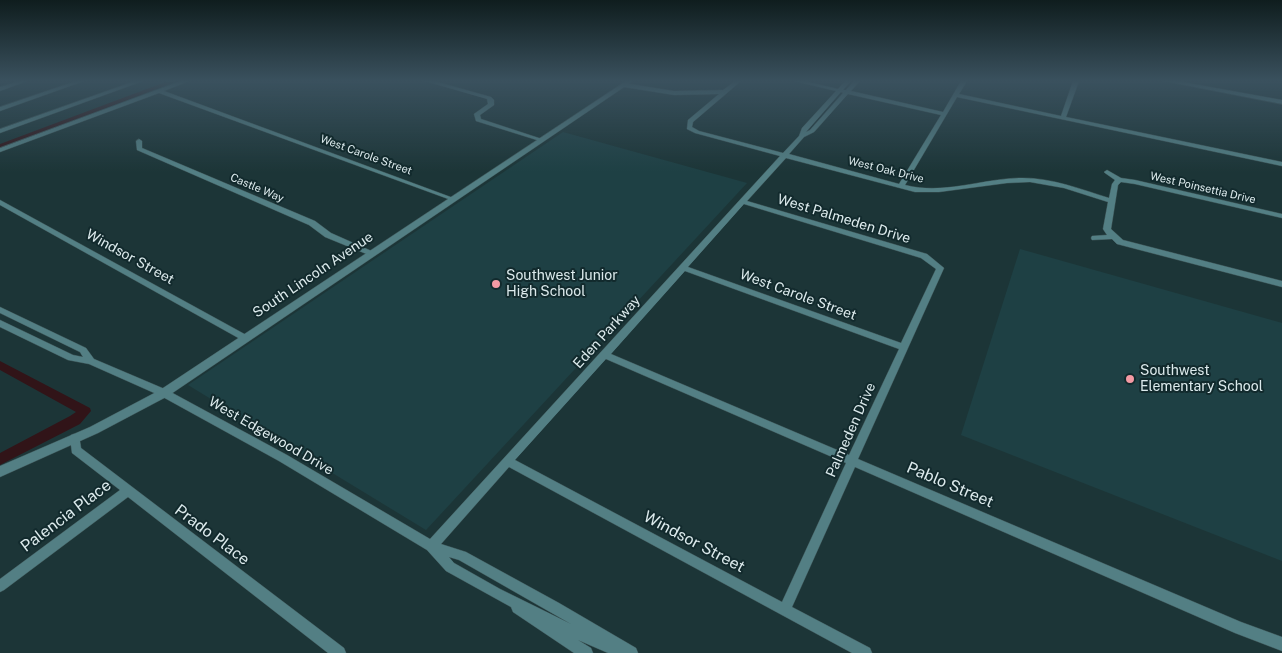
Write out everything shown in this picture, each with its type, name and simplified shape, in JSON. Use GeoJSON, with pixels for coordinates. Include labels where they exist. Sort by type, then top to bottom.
{"type":"FeatureCollection","features":[{"type":"Feature","properties":{"kind":"street"},"geometry":{"type":"LineString","coordinates":[[0,131],[55,111]]}},
{"type":"Feature","properties":{"kind":"street"},"geometry":{"type":"LineString","coordinates":[[0,150],[103,111]]}},
{"type":"Feature","properties":{"kind":"street","name":"West Carole Street"},"geometry":{"type":"LineString","coordinates":[[214,111],[453,199]]}},
{"type":"Feature","properties":{"kind":"street"},"geometry":{"type":"LineString","coordinates":[[481,111],[477,114],[478,120],[542,140]]}},
{"type":"Feature","properties":{"kind":"street","name":"South Lincoln Avenue"},"geometry":{"type":"LineString","coordinates":[[0,472],[75,438],[164,393],[585,111]]}},
{"type":"Feature","properties":{"kind":"street","name":"West Oak Drive"},"geometry":{"type":"LineString","coordinates":[[701,111],[688,125],[697,132],[901,186],[930,191],[1027,180],[1113,201]]}},
{"type":"Feature","properties":{"kind":"street","name":"Eden Parkway"},"geometry":{"type":"LineString","coordinates":[[430,546],[786,156],[802,136],[804,129],[820,111]]}},
{"type":"Feature","properties":{"kind":"street","name":"Eden Parkway"},"geometry":{"type":"LineString","coordinates":[[802,136],[812,131],[830,111]]}},
{"type":"Feature","properties":{"kind":"street"},"geometry":{"type":"LineString","coordinates":[[901,186],[944,114],[933,111]]}},
{"type":"Feature","properties":{"kind":"street"},"geometry":{"type":"LineString","coordinates":[[1033,111],[1282,164]]}},
{"type":"Feature","properties":{"kind":"street"},"geometry":{"type":"LineString","coordinates":[[1064,118],[1066,111]]}},
{"type":"Feature","properties":{"kind":"street","name":"Castle Way"},"geometry":{"type":"LineString","coordinates":[[139,141],[139,149],[312,223],[328,235],[372,253]]}},
{"type":"Feature","properties":{"kind":"street"},"geometry":{"type":"LineString","coordinates":[[1107,172],[1119,180],[1115,184],[1108,229],[1113,237],[1120,242],[1282,284]]}},
{"type":"Feature","properties":{"kind":"street","name":"West Poinsettia Drive"},"geometry":{"type":"LineString","coordinates":[[1119,180],[1282,216]]}},
{"type":"Feature","properties":{"kind":"street","name":"Windsor Street"},"geometry":{"type":"LineString","coordinates":[[0,202],[245,338]]}},
{"type":"Feature","properties":{"kind":"street","name":"West Palmeden Drive"},"geometry":{"type":"LineString","coordinates":[[744,202],[924,256],[936,264]]}},
{"type":"Feature","properties":{"kind":"street"},"geometry":{"type":"LineString","coordinates":[[1094,238],[1113,237]]}},
{"type":"Feature","properties":{"kind":"street","name":"Palmeden Drive"},"geometry":{"type":"LineString","coordinates":[[785,609],[937,275],[940,268],[936,264]]}},
{"type":"Feature","properties":{"kind":"street","name":"West Carole Street"},"geometry":{"type":"LineString","coordinates":[[684,268],[903,347]]}},
{"type":"Feature","properties":{"kind":"street","name":"West Edgewood Drive"},"geometry":{"type":"LineString","coordinates":[[0,310],[83,350],[91,360]]}},
{"type":"Feature","properties":{"kind":"street","name":"West Edgewood Drive"},"geometry":{"type":"LineString","coordinates":[[0,323],[71,358],[91,360],[164,393],[283,458],[430,546],[462,556],[555,607],[631,653]]}},
{"type":"Feature","properties":{"kind":"street","name":"Pablo Street"},"geometry":{"type":"LineString","coordinates":[[605,355],[1240,628],[1282,644]]}},
{"type":"Feature","properties":{"kind":"street","name":"Prado Place"},"geometry":{"type":"LineString","coordinates":[[75,438],[76,450],[339,653]]}},
{"type":"Feature","properties":{"kind":"street","name":"Windsor Street"},"geometry":{"type":"LineString","coordinates":[[508,462],[865,653]]}},
{"type":"Feature","properties":{"kind":"street","name":"Palencia Place"},"geometry":{"type":"LineString","coordinates":[[0,586],[127,491]]}},
{"type":"Feature","properties":{"kind":"street","name":"West Edgewood Drive"},"geometry":{"type":"LineString","coordinates":[[430,546],[450,567],[496,593],[563,627],[624,653]]}},
{"type":"Feature","properties":{"kind":"street","name":"West Edgewood Drive"},"geometry":{"type":"LineString","coordinates":[[496,593],[535,621],[586,653]]}},
{"type":"Feature","properties":{"kind":"shaded area","name":"Southwest Junior High School"},"geometry":{"type":"Polygon","coordinates":[[[563,132],[747,183],[426,530],[188,385],[563,132]]]}},
{"type":"Feature","properties":{"kind":"shaded area","name":"Southwest Elementary School"},"geometry":{"type":"Polygon","coordinates":[[[1020,249],[1282,323],[1282,561],[961,435],[1020,249]]]}},
{"type":"Feature","properties":{"kind":"waterway"},"geometry":{"type":"LineString","coordinates":[[0,147],[94,111]]}},
{"type":"Feature","properties":{"kind":"waterway"},"geometry":{"type":"LineString","coordinates":[[0,365],[85,411],[75,420],[0,459]]}},
{"type":"Feature","properties":{"kind":"place","name":"Southwest Junior High School"},"geometry":{"type":"Point","coordinates":[496,284]}},
{"type":"Feature","properties":{"kind":"place","name":"Southwest Elementary School"},"geometry":{"type":"Point","coordinates":[1130,379]}}]}
